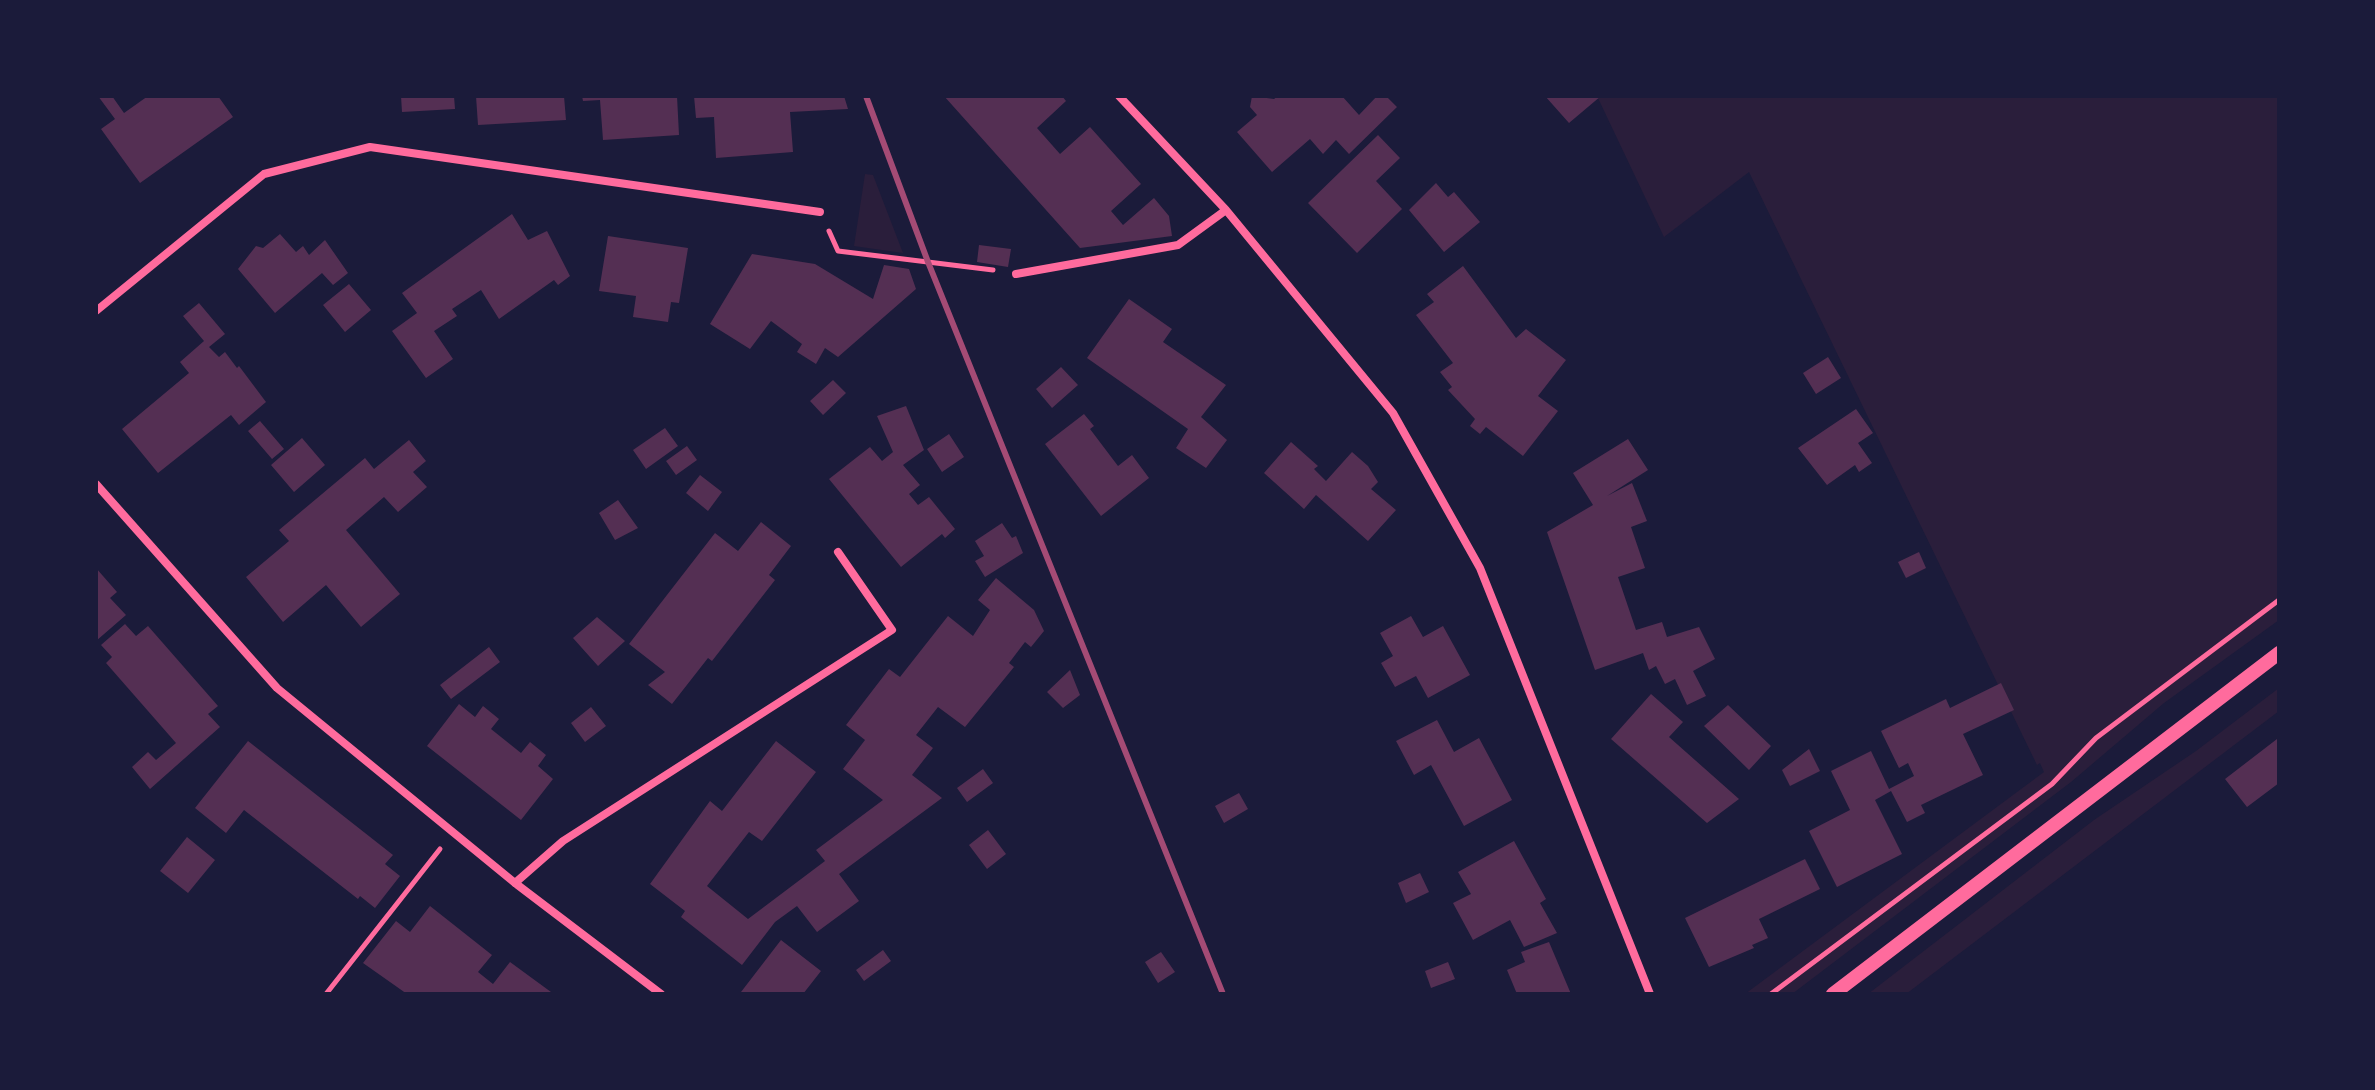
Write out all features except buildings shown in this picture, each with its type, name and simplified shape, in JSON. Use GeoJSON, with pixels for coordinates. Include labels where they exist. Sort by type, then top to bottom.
{"type":"FeatureCollection","features":[{"type":"Feature","properties":{"kind":"street"},"geometry":{"type":"LineString","coordinates":[[1119,96],[1226,210],[1393,413],[1480,568],[1650,994]]}},
{"type":"Feature","properties":{"kind":"street"},"geometry":{"type":"LineString","coordinates":[[96,311],[264,174],[370,147],[820,212]]}},
{"type":"Feature","properties":{"kind":"street"},"geometry":{"type":"LineString","coordinates":[[1016,274],[1178,245],[1226,210]]}},
{"type":"Feature","properties":{"kind":"street"},"geometry":{"type":"LineString","coordinates":[[96,484],[277,688],[515,883],[661,994]]}},
{"type":"Feature","properties":{"kind":"street"},"geometry":{"type":"LineString","coordinates":[[515,883],[563,841],[892,630],[838,552]]}},
{"type":"Feature","properties":{"kind":"street"},"geometry":{"type":"LineString","coordinates":[[1833,994],[2279,653]]}},
{"type":"Feature","properties":{"kind":"path"},"geometry":{"type":"LineString","coordinates":[[820,212],[838,251],[1016,274]]}},
{"type":"Feature","properties":{"kind":"path"},"geometry":{"type":"LineString","coordinates":[[1771,994],[2052,784],[2096,738],[2279,600]]}},
{"type":"Feature","properties":{"kind":"path"},"geometry":{"type":"LineString","coordinates":[[326,994],[453,833]]}},
{"type":"Feature","properties":{"kind":"shaded area"},"geometry":{"type":"Polygon","coordinates":[[[1597,96],[2279,96],[2279,620],[2164,703],[2071,782],[1792,994],[1745,994],[2044,772],[2040,763],[2037,765],[1749,172],[1664,237],[1597,96]]]}},
{"type":"Feature","properties":{"kind":"shaded area"},"geometry":{"type":"Polygon","coordinates":[[[865,174],[873,175],[903,253],[854,246],[865,174]]]}},
{"type":"Feature","properties":{"kind":"shaded area"},"geometry":{"type":"Polygon","coordinates":[[[2279,688],[2279,711],[1906,994],[1868,994],[2094,820],[2196,751],[2279,688]]]}},
{"type":"Feature","properties":{"kind":"railway"},"geometry":{"type":"LineString","coordinates":[[866,96],[928,262],[1223,994]]}}]}
